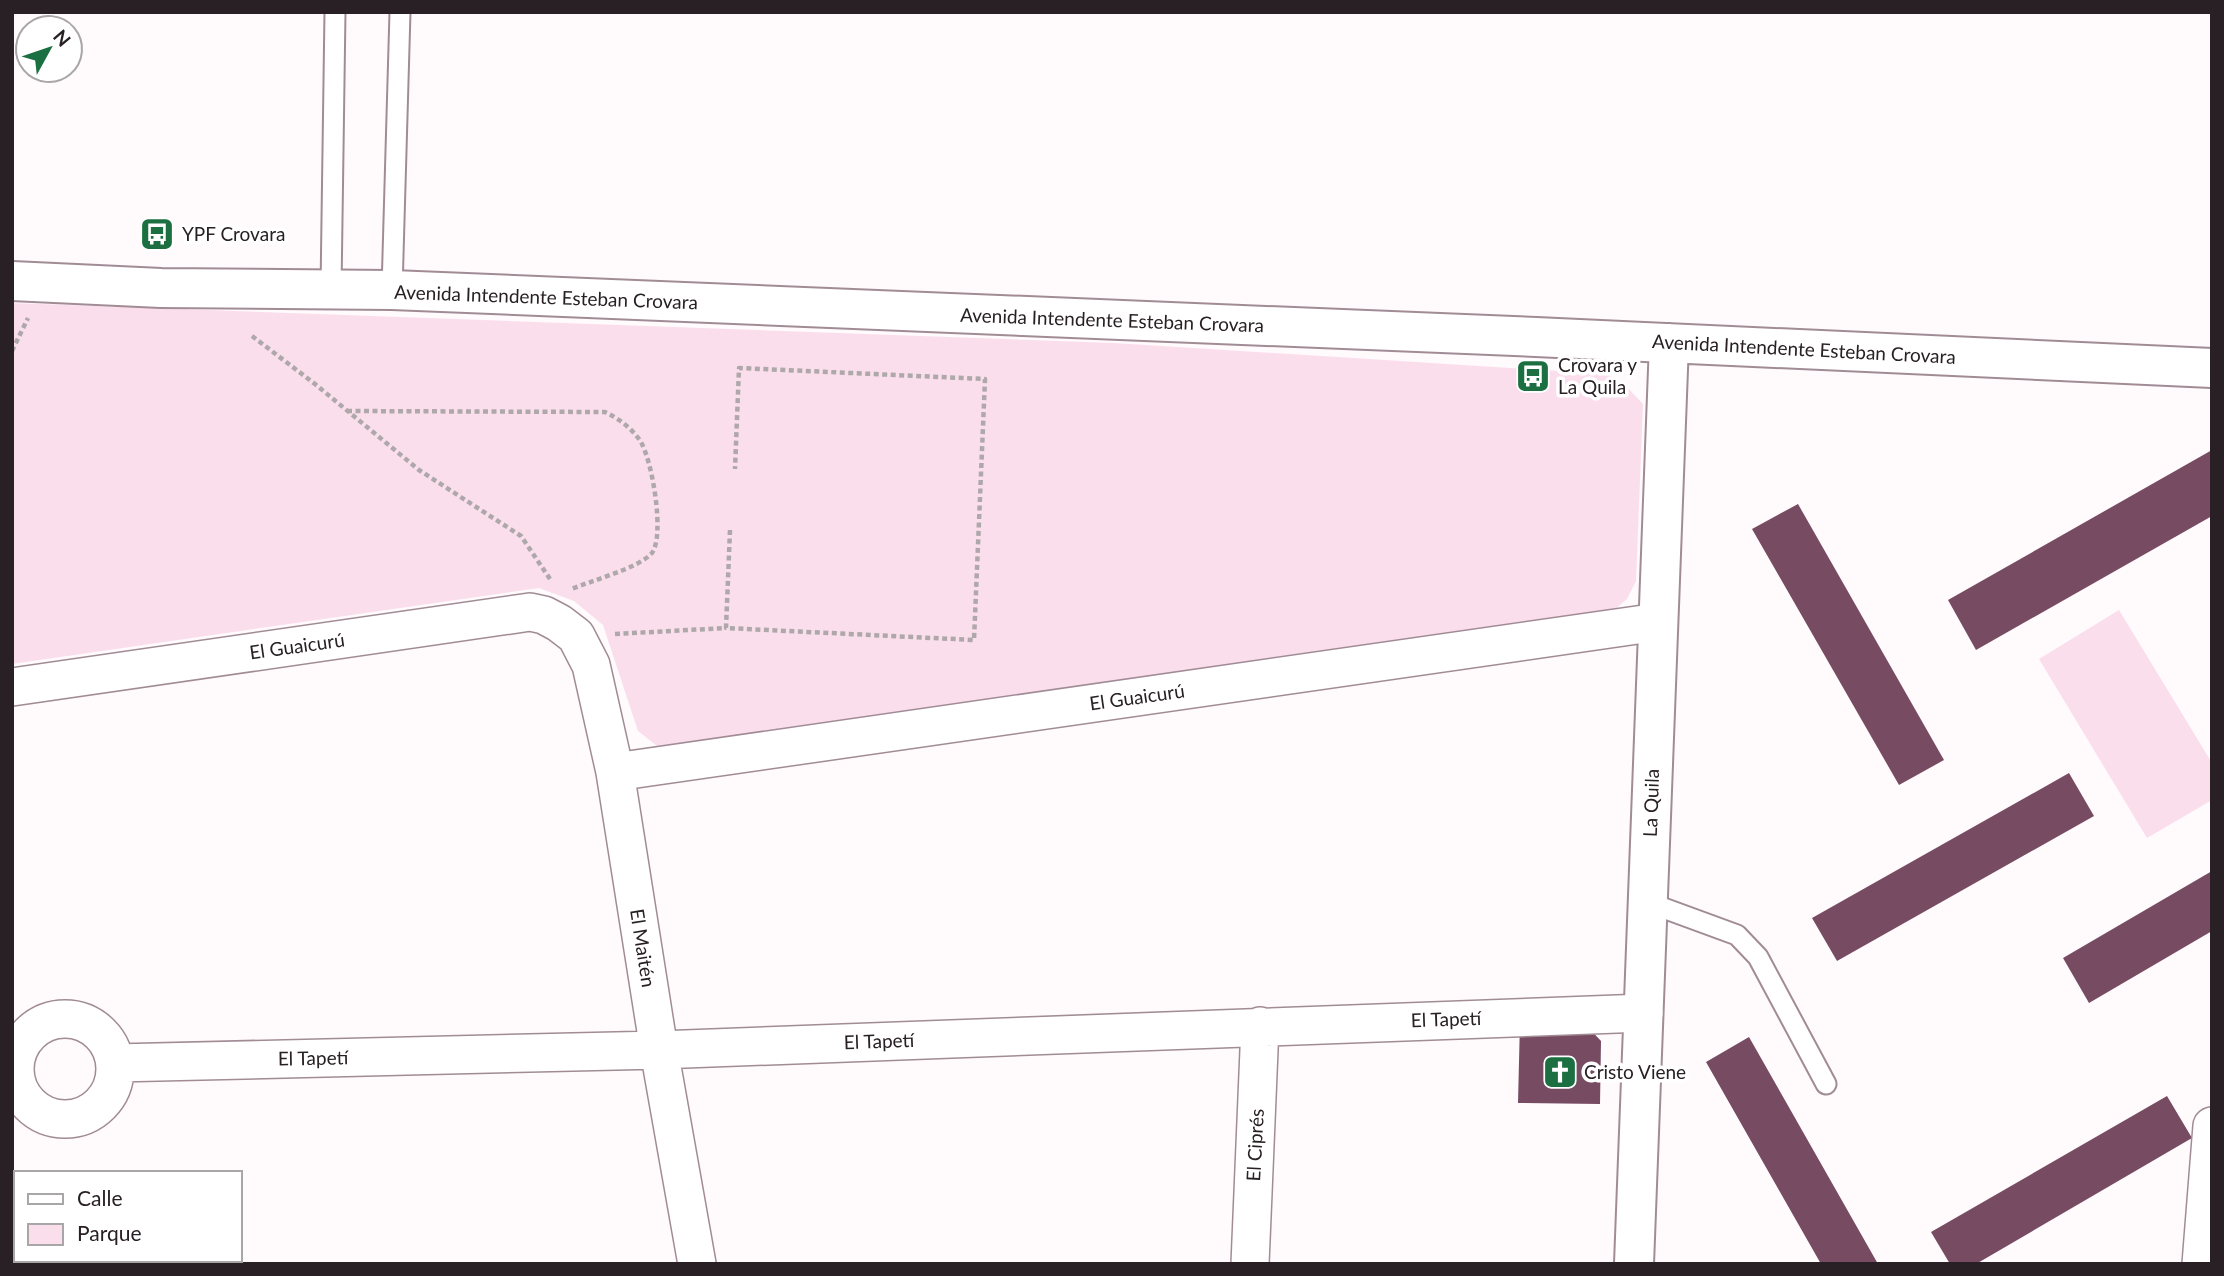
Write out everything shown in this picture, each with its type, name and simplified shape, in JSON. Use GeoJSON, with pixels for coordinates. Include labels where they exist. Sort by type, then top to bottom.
{"type":"FeatureCollection","features":[{"type":"Feature","properties":{"kind":"main road","name":"Avenida Intendente Esteban Crovara"},"geometry":{"type":"LineString","coordinates":[[12,281],[174,289],[392,290],[2212,368]]}},
{"type":"Feature","properties":{"kind":"main road","name":"La Quila"},"geometry":{"type":"LineString","coordinates":[[1634,1264],[1669,343]]}},
{"type":"Feature","properties":{"kind":"street","name":"El Guaicurú"},"geometry":{"type":"LineString","coordinates":[[12,687],[530,612],[544,615],[576,636]]}},
{"type":"Feature","properties":{"kind":"street","name":"El Guaicurú"},"geometry":{"type":"LineString","coordinates":[[615,772],[1658,622]]}},
{"type":"Feature","properties":{"kind":"street","name":"El Maitén"},"geometry":{"type":"LineString","coordinates":[[576,636],[591,665],[615,772],[659,1049],[697,1264]]}},
{"type":"Feature","properties":{"kind":"street","name":"El Tapetí"},"geometry":{"type":"LineString","coordinates":[[114,1063],[659,1049],[1644,1013]]}},
{"type":"Feature","properties":{"kind":"street","name":"El Ciprés"},"geometry":{"type":"LineString","coordinates":[[1250,1264],[1260,1026]]}},
{"type":"Feature","properties":{"kind":"street"},"geometry":{"type":"LineString","coordinates":[[2201,1264],[2212,1126]]}},
{"type":"Feature","properties":{"kind":"lane"},"geometry":{"type":"LineString","coordinates":[[331,289],[335,12]]}},
{"type":"Feature","properties":{"kind":"lane"},"geometry":{"type":"LineString","coordinates":[[392,290],[400,12]]}},
{"type":"Feature","properties":{"kind":"lane"},"geometry":{"type":"LineString","coordinates":[[1647,902],[1737,935],[1758,957],[1826,1084]]}},
{"type":"Feature","properties":{"kind":"path"},"geometry":{"type":"LineString","coordinates":[[252,336],[419,470],[521,536],[556,588]]}},
{"type":"Feature","properties":{"kind":"path"},"geometry":{"type":"LineString","coordinates":[[576,636],[726,628],[974,640],[985,379],[739,368],[734,469]]}},
{"type":"Feature","properties":{"kind":"path"},"geometry":{"type":"LineString","coordinates":[[347,411],[605,412],[616,417],[639,438],[648,454],[653,472],[658,540],[654,552],[643,561],[567,590]]}},
{"type":"Feature","properties":{"kind":"path"},"geometry":{"type":"LineString","coordinates":[[726,628],[730,530]]}},
{"type":"Feature","properties":{"kind":"green space"},"geometry":{"type":"Polygon","coordinates":[[[12,303],[1114,343],[1607,374],[1626,386],[1643,404],[1636,581],[1627,599],[1609,614],[657,746],[638,731],[603,625],[574,601],[539,588],[12,664],[12,303]]]}},
{"type":"Feature","properties":{"kind":"green space"},"geometry":{"type":"Polygon","coordinates":[[[2119,610],[2212,763],[2212,800],[2147,838],[2039,659],[2119,610]]]}},
{"type":"Feature","properties":{"kind":"building"},"geometry":{"type":"Polygon","coordinates":[[[2212,450],[2212,516],[1976,650],[1948,600],[2212,450]]]}},
{"type":"Feature","properties":{"kind":"building"},"geometry":{"type":"Polygon","coordinates":[[[1798,504],[1944,760],[1899,785],[1752,529],[1798,504]]]}},
{"type":"Feature","properties":{"kind":"building"},"geometry":{"type":"Polygon","coordinates":[[[2069,773],[2094,816],[1837,961],[1812,918],[2069,773]]]}},
{"type":"Feature","properties":{"kind":"building"},"geometry":{"type":"Polygon","coordinates":[[[2212,871],[2212,931],[2089,1003],[2063,958],[2212,871]]]}},
{"type":"Feature","properties":{"kind":"building","name":"Cristo Viene"},"geometry":{"type":"Polygon","coordinates":[[[1520,1021],[1583,1022],[1601,1041],[1600,1104],[1518,1103],[1520,1021]]]}},
{"type":"Feature","properties":{"kind":"building"},"geometry":{"type":"Polygon","coordinates":[[[1749,1037],[1878,1264],[1821,1264],[1706,1062],[1749,1037]]]}},
{"type":"Feature","properties":{"kind":"building"},"geometry":{"type":"Polygon","coordinates":[[[2167,1096],[2192,1138],[1976,1264],[1950,1264],[1931,1232],[2167,1096]]]}},
{"type":"Feature","properties":{"kind":"place","name":"YPF Crovara"},"geometry":{"type":"Point","coordinates":[157,234]}},
{"type":"Feature","properties":{"kind":"place","name":"Crovara y La Quila"},"geometry":{"type":"Point","coordinates":[1533,376]}},
{"type":"Feature","properties":{"kind":"place","name":"Cristo Viene"},"geometry":{"type":"Point","coordinates":[1560,1072]}}]}
